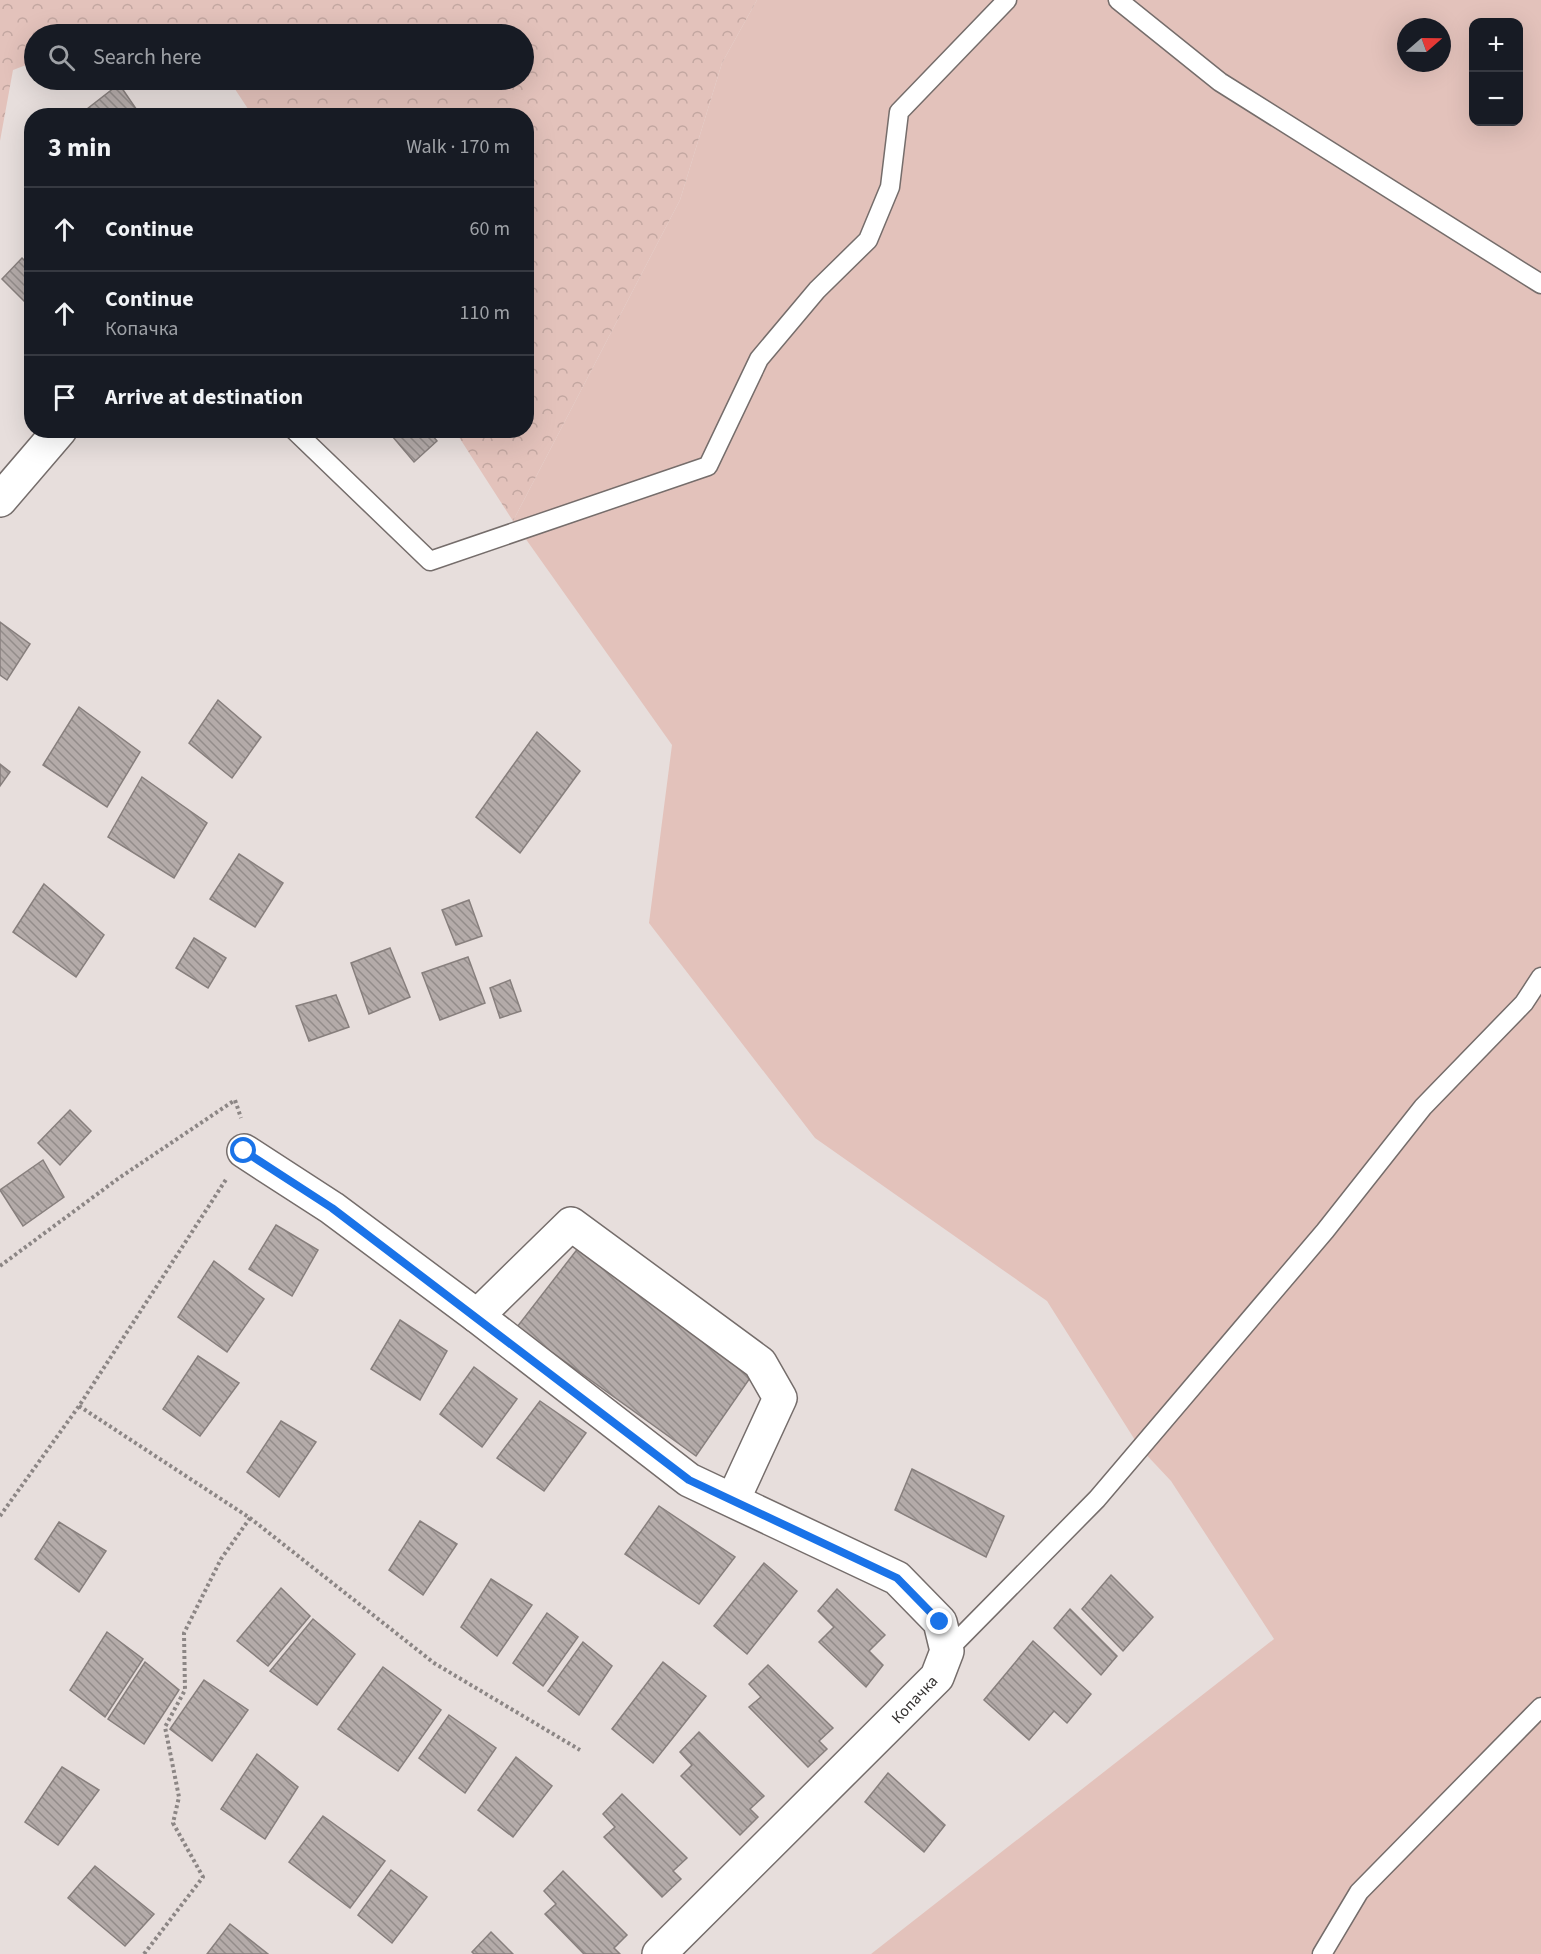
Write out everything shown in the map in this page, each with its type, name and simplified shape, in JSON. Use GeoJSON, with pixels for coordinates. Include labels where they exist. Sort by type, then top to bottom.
{"type":"FeatureCollection","features":[{"type":"Feature","properties":{"kind":"street"},"geometry":{"type":"LineString","coordinates":[[0,500],[53,438]]}},
{"type":"Feature","properties":{"kind":"street"},"geometry":{"type":"LineString","coordinates":[[244,1151],[332,1208],[477,1316],[689,1480],[897,1578],[940,1622],[947,1651]]}},
{"type":"Feature","properties":{"kind":"street"},"geometry":{"type":"LineString","coordinates":[[477,1316],[571,1224],[760,1363],[780,1398],[733,1500]]}},
{"type":"Feature","properties":{"kind":"street","name":"Копачка"},"geometry":{"type":"LineString","coordinates":[[659,1954],[937,1677],[947,1651]]}},
{"type":"Feature","properties":{"kind":"lane"},"geometry":{"type":"LineString","coordinates":[[302,438],[430,561],[708,466],[759,359],[817,290],[868,240],[890,188],[899,112],[1007,0]]}},
{"type":"Feature","properties":{"kind":"lane"},"geometry":{"type":"LineString","coordinates":[[1118,0],[1220,82],[1541,285]]}},
{"type":"Feature","properties":{"kind":"lane"},"geometry":{"type":"LineString","coordinates":[[947,1651],[1097,1499],[1325,1231],[1423,1107],[1524,1003],[1541,977]]}},
{"type":"Feature","properties":{"kind":"lane"},"geometry":{"type":"LineString","coordinates":[[1323,1954],[1359,1892],[1541,1707]]}},
{"type":"Feature","properties":{"kind":"path"},"geometry":{"type":"LineString","coordinates":[[0,1266],[119,1178],[235,1100],[240,1115],[244,1151],[79,1406],[0,1516]]}},
{"type":"Feature","properties":{"kind":"path"},"geometry":{"type":"LineString","coordinates":[[79,1406],[250,1518],[434,1663],[580,1750]]}},
{"type":"Feature","properties":{"kind":"path"},"geometry":{"type":"LineString","coordinates":[[144,1954],[203,1877],[172,1823],[179,1797],[165,1728],[185,1690],[184,1633],[220,1559],[250,1518]]}},
{"type":"Feature","properties":{"kind":"green space"},"geometry":{"type":"Polygon","coordinates":[[[0,0],[757,0],[722,63],[680,200],[513,521],[460,438],[534,438],[534,108],[247,108],[236,90],[534,90],[534,24],[24,24],[24,66],[13,70],[0,141],[0,0]]]}},
{"type":"Feature","properties":{"kind":"green space"},"geometry":{"type":"Polygon","coordinates":[[[757,0],[1541,0],[1541,1954],[871,1954],[1274,1639],[1171,1481],[1140,1448],[1047,1301],[815,1138],[649,923],[672,745],[513,521],[680,200],[722,63],[757,0]]]}},
{"type":"Feature","properties":{"kind":"building"},"geometry":{"type":"Polygon","coordinates":[[[111,90],[123,90],[136,108],[88,108],[111,90]]]}},
{"type":"Feature","properties":{"kind":"building"},"geometry":{"type":"Polygon","coordinates":[[[22,258],[24,260],[24,301],[2,279],[22,258]]]}},
{"type":"Feature","properties":{"kind":"building"},"geometry":{"type":"Polygon","coordinates":[[[394,438],[435,438],[437,441],[414,462],[394,438]]]}},
{"type":"Feature","properties":{"kind":"building"},"geometry":{"type":"Polygon","coordinates":[[[0,622],[30,644],[7,680],[0,675],[0,622]]]}},
{"type":"Feature","properties":{"kind":"building"},"geometry":{"type":"Polygon","coordinates":[[[218,700],[261,737],[232,778],[189,743],[218,700]]]}},
{"type":"Feature","properties":{"kind":"building"},"geometry":{"type":"Polygon","coordinates":[[[79,707],[140,752],[107,807],[43,765],[79,707]]]}},
{"type":"Feature","properties":{"kind":"building"},"geometry":{"type":"Polygon","coordinates":[[[537,732],[580,771],[520,853],[476,817],[537,732]]]}},
{"type":"Feature","properties":{"kind":"building"},"geometry":{"type":"Polygon","coordinates":[[[0,764],[10,772],[0,786],[0,764]]]}},
{"type":"Feature","properties":{"kind":"building"},"geometry":{"type":"Polygon","coordinates":[[[142,777],[207,823],[174,878],[108,837],[142,777]]]}},
{"type":"Feature","properties":{"kind":"building"},"geometry":{"type":"Polygon","coordinates":[[[239,854],[283,883],[255,927],[210,899],[239,854]]]}},
{"type":"Feature","properties":{"kind":"building"},"geometry":{"type":"Polygon","coordinates":[[[44,884],[104,935],[76,977],[13,932],[44,884]]]}},
{"type":"Feature","properties":{"kind":"building"},"geometry":{"type":"Polygon","coordinates":[[[469,900],[482,936],[456,945],[442,910],[469,900]]]}},
{"type":"Feature","properties":{"kind":"building"},"geometry":{"type":"Polygon","coordinates":[[[194,938],[226,958],[208,988],[176,968],[194,938]]]}},
{"type":"Feature","properties":{"kind":"building"},"geometry":{"type":"Polygon","coordinates":[[[390,948],[410,997],[369,1014],[351,963],[390,948]]]}},
{"type":"Feature","properties":{"kind":"building"},"geometry":{"type":"Polygon","coordinates":[[[468,957],[485,1003],[440,1020],[422,973],[468,957]]]}},
{"type":"Feature","properties":{"kind":"building"},"geometry":{"type":"Polygon","coordinates":[[[510,980],[521,1011],[500,1018],[490,988],[510,980]]]}},
{"type":"Feature","properties":{"kind":"building"},"geometry":{"type":"Polygon","coordinates":[[[336,995],[349,1027],[309,1041],[296,1006],[336,995]]]}},
{"type":"Feature","properties":{"kind":"building"},"geometry":{"type":"Polygon","coordinates":[[[70,1110],[91,1131],[60,1165],[38,1143],[70,1110]]]}},
{"type":"Feature","properties":{"kind":"building"},"geometry":{"type":"Polygon","coordinates":[[[43,1160],[64,1197],[23,1226],[0,1190],[43,1160]]]}},
{"type":"Feature","properties":{"kind":"building"},"geometry":{"type":"Polygon","coordinates":[[[276,1225],[318,1250],[292,1296],[249,1269],[276,1225]]]}},
{"type":"Feature","properties":{"kind":"building"},"geometry":{"type":"Polygon","coordinates":[[[586,1238],[759,1365],[696,1456],[517,1327],[586,1238]]]}},
{"type":"Feature","properties":{"kind":"building"},"geometry":{"type":"Polygon","coordinates":[[[214,1261],[264,1299],[227,1352],[178,1317],[214,1261]]]}},
{"type":"Feature","properties":{"kind":"building"},"geometry":{"type":"Polygon","coordinates":[[[400,1320],[447,1351],[420,1400],[371,1369],[400,1320]]]}},
{"type":"Feature","properties":{"kind":"building"},"geometry":{"type":"Polygon","coordinates":[[[198,1356],[239,1383],[200,1436],[163,1409],[198,1356]]]}},
{"type":"Feature","properties":{"kind":"building"},"geometry":{"type":"Polygon","coordinates":[[[474,1367],[517,1399],[482,1447],[440,1414],[474,1367]]]}},
{"type":"Feature","properties":{"kind":"building"},"geometry":{"type":"Polygon","coordinates":[[[540,1401],[586,1433],[544,1491],[497,1458],[540,1401]]]}},
{"type":"Feature","properties":{"kind":"building"},"geometry":{"type":"Polygon","coordinates":[[[281,1421],[316,1442],[279,1497],[247,1472],[281,1421]]]}},
{"type":"Feature","properties":{"kind":"building"},"geometry":{"type":"Polygon","coordinates":[[[912,1469],[1004,1516],[986,1557],[895,1510],[912,1469]]]}},
{"type":"Feature","properties":{"kind":"building"},"geometry":{"type":"Polygon","coordinates":[[[659,1506],[735,1557],[699,1604],[625,1554],[659,1506]]]}},
{"type":"Feature","properties":{"kind":"building"},"geometry":{"type":"Polygon","coordinates":[[[420,1521],[457,1544],[423,1595],[389,1570],[420,1521]]]}},
{"type":"Feature","properties":{"kind":"building"},"geometry":{"type":"Polygon","coordinates":[[[59,1522],[106,1551],[79,1592],[35,1559],[59,1522]]]}},
{"type":"Feature","properties":{"kind":"building"},"geometry":{"type":"Polygon","coordinates":[[[764,1563],[797,1591],[747,1654],[714,1626],[764,1563]]]}},
{"type":"Feature","properties":{"kind":"building"},"geometry":{"type":"Polygon","coordinates":[[[1111,1575],[1153,1617],[1123,1651],[1082,1609],[1111,1575]]]}},
{"type":"Feature","properties":{"kind":"building"},"geometry":{"type":"Polygon","coordinates":[[[491,1579],[532,1605],[497,1656],[461,1627],[491,1579]]]}},
{"type":"Feature","properties":{"kind":"building"},"geometry":{"type":"Polygon","coordinates":[[[281,1588],[310,1616],[268,1666],[237,1641],[281,1588]]]}},
{"type":"Feature","properties":{"kind":"building"},"geometry":{"type":"Polygon","coordinates":[[[837,1589],[885,1635],[869,1651],[883,1665],[866,1687],[819,1642],[834,1627],[818,1611],[837,1589]]]}},
{"type":"Feature","properties":{"kind":"building"},"geometry":{"type":"Polygon","coordinates":[[[1070,1609],[1117,1656],[1101,1675],[1054,1628],[1070,1609]]]}},
{"type":"Feature","properties":{"kind":"building"},"geometry":{"type":"Polygon","coordinates":[[[547,1613],[578,1637],[543,1686],[513,1663],[547,1613]]]}},
{"type":"Feature","properties":{"kind":"building"},"geometry":{"type":"Polygon","coordinates":[[[313,1619],[355,1654],[317,1705],[270,1671],[313,1619]]]}},
{"type":"Feature","properties":{"kind":"building"},"geometry":{"type":"Polygon","coordinates":[[[107,1632],[143,1659],[105,1717],[70,1690],[107,1632]]]}},
{"type":"Feature","properties":{"kind":"building"},"geometry":{"type":"Polygon","coordinates":[[[1033,1641],[1091,1694],[1067,1723],[1054,1711],[1029,1740],[984,1700],[1033,1641]]]}},
{"type":"Feature","properties":{"kind":"building"},"geometry":{"type":"Polygon","coordinates":[[[583,1642],[612,1666],[579,1715],[548,1691],[583,1642]]]}},
{"type":"Feature","properties":{"kind":"building"},"geometry":{"type":"Polygon","coordinates":[[[145,1662],[179,1690],[144,1744],[108,1719],[145,1662]]]}},
{"type":"Feature","properties":{"kind":"building"},"geometry":{"type":"Polygon","coordinates":[[[663,1662],[706,1696],[653,1763],[612,1729],[663,1662]]]}},
{"type":"Feature","properties":{"kind":"building"},"geometry":{"type":"Polygon","coordinates":[[[768,1665],[833,1728],[819,1741],[827,1749],[808,1767],[749,1707],[761,1697],[749,1684],[768,1665]]]}},
{"type":"Feature","properties":{"kind":"building"},"geometry":{"type":"Polygon","coordinates":[[[383,1667],[441,1710],[398,1771],[338,1729],[383,1667]]]}},
{"type":"Feature","properties":{"kind":"building"},"geometry":{"type":"Polygon","coordinates":[[[204,1680],[248,1710],[212,1761],[170,1729],[204,1680]]]}},
{"type":"Feature","properties":{"kind":"building"},"geometry":{"type":"Polygon","coordinates":[[[449,1715],[496,1748],[465,1793],[419,1758],[449,1715]]]}},
{"type":"Feature","properties":{"kind":"building"},"geometry":{"type":"Polygon","coordinates":[[[699,1732],[764,1796],[750,1809],[758,1817],[740,1835],[681,1776],[692,1765],[680,1752],[699,1732]]]}},
{"type":"Feature","properties":{"kind":"building"},"geometry":{"type":"Polygon","coordinates":[[[257,1754],[298,1787],[265,1839],[221,1809],[257,1754]]]}},
{"type":"Feature","properties":{"kind":"building"},"geometry":{"type":"Polygon","coordinates":[[[516,1757],[552,1786],[513,1837],[478,1810],[516,1757]]]}},
{"type":"Feature","properties":{"kind":"building"},"geometry":{"type":"Polygon","coordinates":[[[62,1767],[99,1790],[58,1845],[25,1822],[62,1767]]]}},
{"type":"Feature","properties":{"kind":"building"},"geometry":{"type":"Polygon","coordinates":[[[888,1773],[945,1825],[924,1852],[865,1802],[888,1773]]]}},
{"type":"Feature","properties":{"kind":"building"},"geometry":{"type":"Polygon","coordinates":[[[622,1794],[687,1858],[673,1871],[681,1879],[662,1897],[604,1837],[615,1827],[603,1814],[622,1794]]]}},
{"type":"Feature","properties":{"kind":"building"},"geometry":{"type":"Polygon","coordinates":[[[323,1816],[385,1861],[350,1908],[289,1862],[323,1816]]]}},
{"type":"Feature","properties":{"kind":"building"},"geometry":{"type":"Polygon","coordinates":[[[95,1866],[154,1914],[125,1946],[68,1898],[95,1866]]]}},
{"type":"Feature","properties":{"kind":"building"},"geometry":{"type":"Polygon","coordinates":[[[391,1870],[427,1897],[392,1943],[358,1915],[391,1870]]]}},
{"type":"Feature","properties":{"kind":"building"},"geometry":{"type":"Polygon","coordinates":[[[563,1871],[627,1935],[614,1948],[620,1954],[584,1954],[545,1914],[556,1904],[544,1891],[563,1871]]]}},
{"type":"Feature","properties":{"kind":"building"},"geometry":{"type":"Polygon","coordinates":[[[230,1924],[268,1954],[207,1954],[230,1924]]]}},
{"type":"Feature","properties":{"kind":"building"},"geometry":{"type":"Polygon","coordinates":[[[491,1932],[513,1954],[474,1954],[472,1952],[491,1932]]]}},
{"type":"Feature","properties":{"kind":"route"},"geometry":{"type":"LineString","coordinates":[[244,1151],[332,1208],[477,1316],[689,1480],[897,1578],[940,1622]]}}]}
